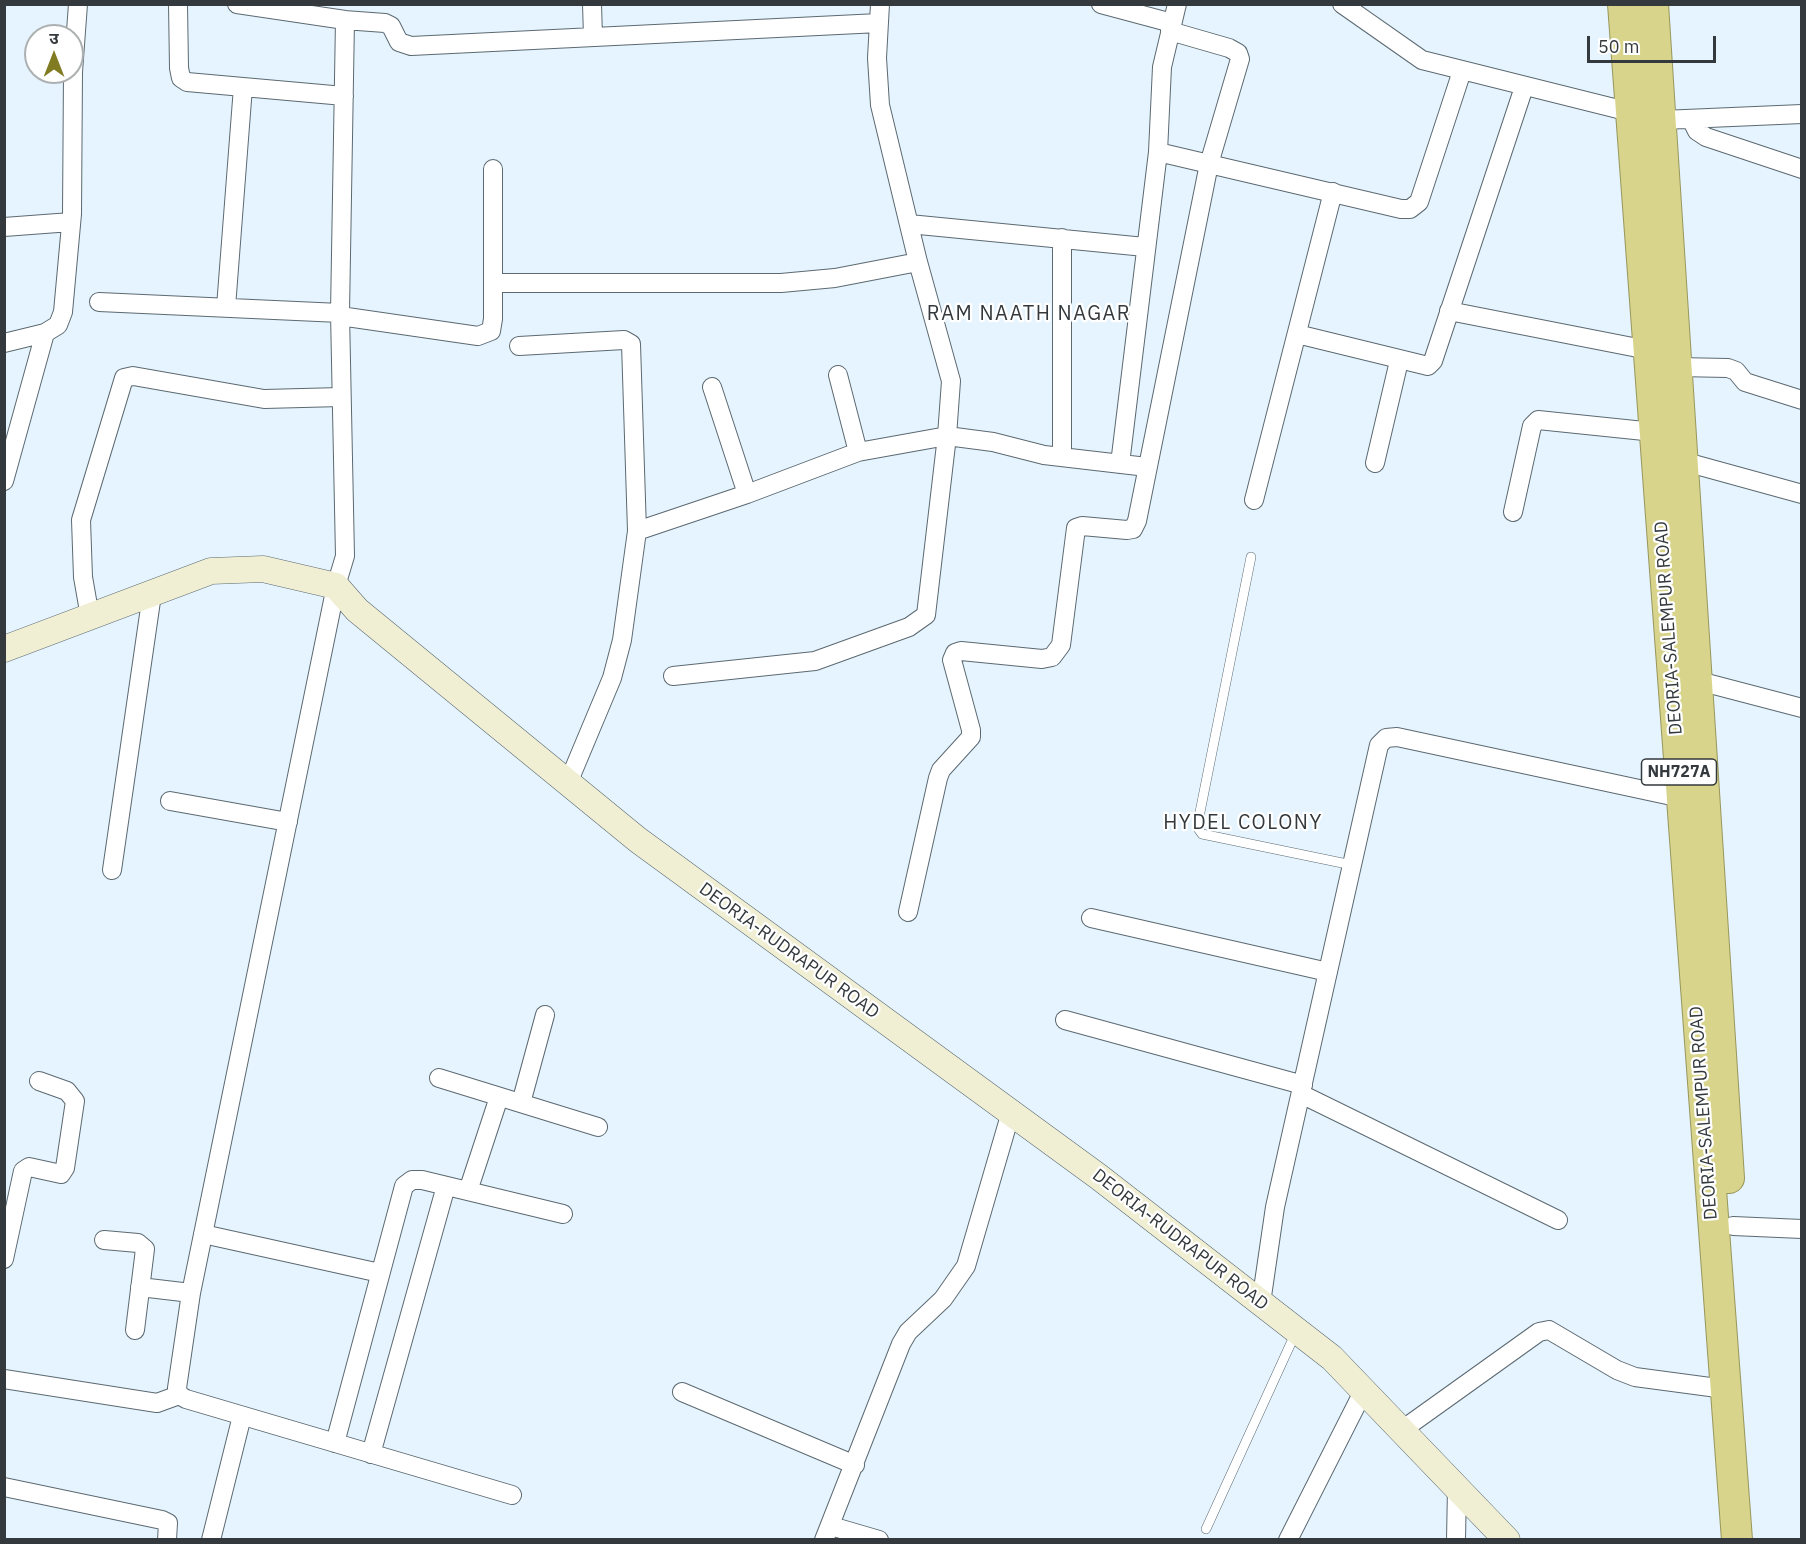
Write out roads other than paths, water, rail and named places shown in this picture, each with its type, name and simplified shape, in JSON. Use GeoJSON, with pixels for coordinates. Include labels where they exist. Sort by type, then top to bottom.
{"type":"FeatureCollection","features":[{"type":"Feature","properties":{"kind":"highway","name":"DEORIA-SALEMPUR ROAD"},"geometry":{"type":"LineString","coordinates":[[1623,4],[1737,1539]]}},
{"type":"Feature","properties":{"kind":"highway","name":"DEORIA-SALEMPUR ROAD"},"geometry":{"type":"LineString","coordinates":[[1653,4],[1676,120],[1677,367],[1682,461],[1695,680],[1757,1539]]}},
{"type":"Feature","properties":{"kind":"main road"},"geometry":{"type":"LineString","coordinates":[[4,649],[211,571],[263,569],[336,586]]}},
{"type":"Feature","properties":{"kind":"main road","name":"DEORIA-RUDRAPUR ROAD"},"geometry":{"type":"LineString","coordinates":[[336,586],[357,610],[647,847],[1099,1177],[1332,1358],[1507,1539]]}},
{"type":"Feature","properties":{"kind":"street"},"geometry":{"type":"LineString","coordinates":[[4,343],[45,333],[58,325],[63,312],[71,222],[73,72],[78,4]]}},
{"type":"Feature","properties":{"kind":"street"},"geometry":{"type":"LineString","coordinates":[[178,4],[181,78],[188,82],[344,96]]}},
{"type":"Feature","properties":{"kind":"street"},"geometry":{"type":"LineString","coordinates":[[237,4],[285,8],[344,20],[385,23],[391,26],[399,42],[411,46],[593,37],[879,14],[877,84],[918,262],[951,381],[947,436],[926,615],[909,627],[815,660],[673,676]]}},
{"type":"Feature","properties":{"kind":"street"},"geometry":{"type":"LineString","coordinates":[[592,4],[593,37]]}},
{"type":"Feature","properties":{"kind":"street"},"geometry":{"type":"LineString","coordinates":[[908,912],[938,778],[941,770],[971,737],[952,660],[955,653],[961,651],[1042,659],[1052,657],[1061,645],[1076,528],[1133,529],[1209,164],[1240,59],[1238,53],[1229,48],[1101,4]]}},
{"type":"Feature","properties":{"kind":"street"},"geometry":{"type":"LineString","coordinates":[[1120,464],[1158,152],[1162,67],[1177,4]]}},
{"type":"Feature","properties":{"kind":"street"},"geometry":{"type":"LineString","coordinates":[[1342,4],[1422,60],[1631,113],[1676,120],[1802,114]]}},
{"type":"Feature","properties":{"kind":"street"},"geometry":{"type":"LineString","coordinates":[[344,20],[340,315],[345,556],[336,586],[203,1234],[177,1379],[180,1395],[186,1400],[512,1495]]}},
{"type":"Feature","properties":{"kind":"street"},"geometry":{"type":"LineString","coordinates":[[1158,152],[1401,209],[1410,208],[1419,202],[1462,71]]}},
{"type":"Feature","properties":{"kind":"street"},"geometry":{"type":"LineString","coordinates":[[226,308],[243,87]]}},
{"type":"Feature","properties":{"kind":"street"},"geometry":{"type":"LineString","coordinates":[[1297,334],[1399,361],[1428,366],[1433,361],[1524,87]]}},
{"type":"Feature","properties":{"kind":"street"},"geometry":{"type":"LineString","coordinates":[[1676,120],[1706,137],[1802,169]]}},
{"type":"Feature","properties":{"kind":"street"},"geometry":{"type":"LineString","coordinates":[[99,302],[340,315],[478,336],[487,335],[491,331],[493,319],[493,169]]}},
{"type":"Feature","properties":{"kind":"street"},"geometry":{"type":"LineString","coordinates":[[1254,500],[1333,192]]}},
{"type":"Feature","properties":{"kind":"street"},"geometry":{"type":"LineString","coordinates":[[4,226],[71,222]]}},
{"type":"Feature","properties":{"kind":"street"},"geometry":{"type":"LineString","coordinates":[[909,224],[1145,247]]}},
{"type":"Feature","properties":{"kind":"street"},"geometry":{"type":"LineString","coordinates":[[1062,238],[1062,457]]}},
{"type":"Feature","properties":{"kind":"street"},"geometry":{"type":"LineString","coordinates":[[493,283],[781,283],[835,278],[918,262]]}},
{"type":"Feature","properties":{"kind":"street"},"geometry":{"type":"LineString","coordinates":[[1449,311],[1648,350]]}},
{"type":"Feature","properties":{"kind":"street"},"geometry":{"type":"LineString","coordinates":[[4,481],[45,333]]}},
{"type":"Feature","properties":{"kind":"street"},"geometry":{"type":"LineString","coordinates":[[519,346],[624,340],[631,344],[637,531],[622,640],[612,678],[568,783]]}},
{"type":"Feature","properties":{"kind":"street"},"geometry":{"type":"LineString","coordinates":[[1375,463],[1399,361]]}},
{"type":"Feature","properties":{"kind":"street"},"geometry":{"type":"LineString","coordinates":[[1677,367],[1728,368],[1736,371],[1745,382],[1802,400]]}},
{"type":"Feature","properties":{"kind":"street"},"geometry":{"type":"LineString","coordinates":[[838,375],[858,452]]}},
{"type":"Feature","properties":{"kind":"street"},"geometry":{"type":"LineString","coordinates":[[90,617],[83,577],[81,520],[124,378],[133,376],[264,399],[341,397]]}},
{"type":"Feature","properties":{"kind":"street"},"geometry":{"type":"LineString","coordinates":[[712,387],[747,494]]}},
{"type":"Feature","properties":{"kind":"street"},"geometry":{"type":"LineString","coordinates":[[1513,512],[1532,426],[1538,420],[1654,432]]}},
{"type":"Feature","properties":{"kind":"street"},"geometry":{"type":"LineString","coordinates":[[637,531],[747,494],[858,452],[947,436],[993,442],[1062,457],[1146,467]]}},
{"type":"Feature","properties":{"kind":"street"},"geometry":{"type":"LineString","coordinates":[[1682,461],[1802,494]]}},
{"type":"Feature","properties":{"kind":"street"},"geometry":{"type":"LineString","coordinates":[[112,870],[152,594]]}},
{"type":"Feature","properties":{"kind":"street"},"geometry":{"type":"LineString","coordinates":[[1695,680],[1802,708]]}},
{"type":"Feature","properties":{"kind":"street"},"geometry":{"type":"LineString","coordinates":[[1261,1303],[1275,1206],[1379,745],[1386,738],[1397,737],[1681,798]]}},
{"type":"Feature","properties":{"kind":"street"},"geometry":{"type":"LineString","coordinates":[[170,801],[288,822]]}},
{"type":"Feature","properties":{"kind":"street"},"geometry":{"type":"LineString","coordinates":[[1091,918],[1328,972]]}},
{"type":"Feature","properties":{"kind":"street"},"geometry":{"type":"LineString","coordinates":[[521,1103],[545,1015]]}},
{"type":"Feature","properties":{"kind":"street"},"geometry":{"type":"LineString","coordinates":[[1065,1020],[1302,1089],[1558,1221]]}},
{"type":"Feature","properties":{"kind":"street"},"geometry":{"type":"LineString","coordinates":[[439,1078],[598,1127]]}},
{"type":"Feature","properties":{"kind":"street"},"geometry":{"type":"LineString","coordinates":[[4,1259],[23,1172],[29,1167],[61,1174],[65,1168],[75,1101],[67,1090],[39,1081]]}},
{"type":"Feature","properties":{"kind":"street"},"geometry":{"type":"LineString","coordinates":[[468,1191],[499,1096]]}},
{"type":"Feature","properties":{"kind":"street"},"geometry":{"type":"LineString","coordinates":[[879,1539],[828,1533],[904,1338],[943,1299],[966,1266],[1011,1112]]}},
{"type":"Feature","properties":{"kind":"street"},"geometry":{"type":"LineString","coordinates":[[335,1443],[404,1186],[412,1180],[563,1214]]}},
{"type":"Feature","properties":{"kind":"street"},"geometry":{"type":"LineString","coordinates":[[371,1454],[446,1186]]}},
{"type":"Feature","properties":{"kind":"street"},"geometry":{"type":"LineString","coordinates":[[1733,1226],[1802,1230]]}},
{"type":"Feature","properties":{"kind":"street"},"geometry":{"type":"LineString","coordinates":[[203,1234],[380,1274]]}},
{"type":"Feature","properties":{"kind":"street"},"geometry":{"type":"LineString","coordinates":[[104,1240],[143,1245],[135,1330]]}},
{"type":"Feature","properties":{"kind":"street"},"geometry":{"type":"LineString","coordinates":[[140,1287],[191,1293]]}},
{"type":"Feature","properties":{"kind":"street"},"geometry":{"type":"LineString","coordinates":[[1402,1430],[1539,1332],[1549,1330],[1617,1370],[1635,1377],[1725,1389]]}},
{"type":"Feature","properties":{"kind":"street"},"geometry":{"type":"LineString","coordinates":[[4,1379],[158,1403],[180,1395]]}},
{"type":"Feature","properties":{"kind":"street"},"geometry":{"type":"LineString","coordinates":[[1288,1539],[1364,1390]]}},
{"type":"Feature","properties":{"kind":"street"},"geometry":{"type":"LineString","coordinates":[[682,1392],[855,1465]]}},
{"type":"Feature","properties":{"kind":"street"},"geometry":{"type":"LineString","coordinates":[[211,1539],[242,1416]]}},
{"type":"Feature","properties":{"kind":"street"},"geometry":{"type":"LineString","coordinates":[[4,1487],[162,1520],[168,1523],[167,1539]]}},
{"type":"Feature","properties":{"kind":"street"},"geometry":{"type":"LineString","coordinates":[[1456,1539],[1457,1487]]}},
{"type":"Feature","properties":{"kind":"lane"},"geometry":{"type":"LineString","coordinates":[[1251,557],[1197,827],[1202,834],[1352,865]]}},
{"type":"Feature","properties":{"kind":"lane"},"geometry":{"type":"LineString","coordinates":[[1206,1529],[1297,1330]]}},
{"type":"Feature","properties":{"kind":"district","name":"RAM NAATH NAGAR"},"geometry":{"type":"Point","coordinates":[1029,314]}},
{"type":"Feature","properties":{"kind":"district","name":"HYDEL COLONY"},"geometry":{"type":"Point","coordinates":[1243,823]}}]}
